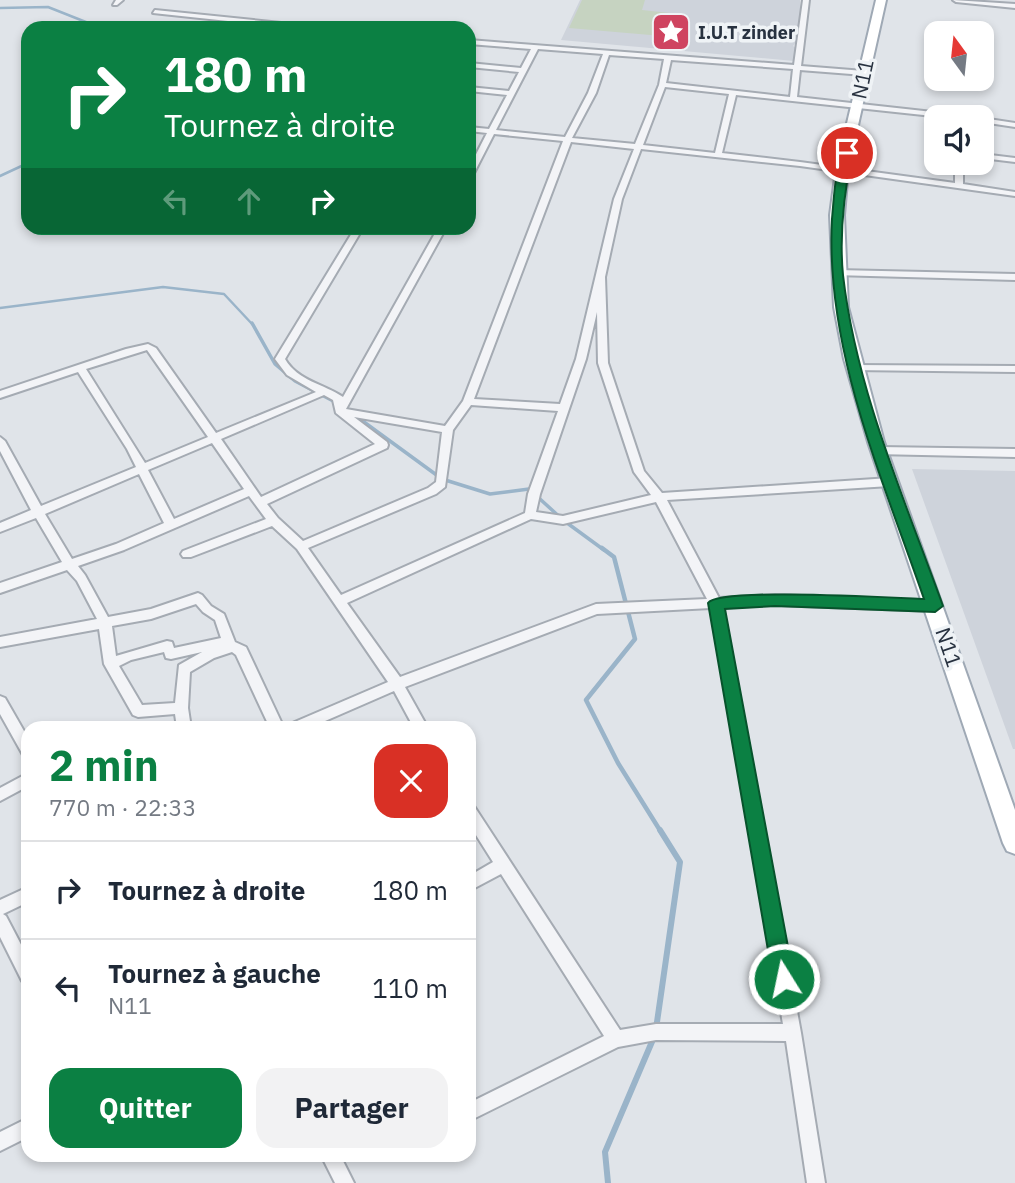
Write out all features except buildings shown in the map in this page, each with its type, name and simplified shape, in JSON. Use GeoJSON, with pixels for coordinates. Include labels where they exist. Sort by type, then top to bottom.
{"type":"FeatureCollection","features":[{"type":"Feature","properties":{"kind":"main road","name":"N11"},"geometry":{"type":"LineString","coordinates":[[881,0],[842,170],[837,215],[837,273],[845,328],[879,451],[935,606],[1015,843]]}},
{"type":"Feature","properties":{"kind":"street"},"geometry":{"type":"LineString","coordinates":[[793,99],[806,0]]}},
{"type":"Feature","properties":{"kind":"street"},"geometry":{"type":"LineString","coordinates":[[956,0],[1015,6]]}},
{"type":"Feature","properties":{"kind":"street"},"geometry":{"type":"LineString","coordinates":[[155,12],[229,21]]}},
{"type":"Feature","properties":{"kind":"street"},"geometry":{"type":"LineString","coordinates":[[476,43],[864,73]]}},
{"type":"Feature","properties":{"kind":"street"},"geometry":{"type":"LineString","coordinates":[[476,161],[535,48]]}},
{"type":"Feature","properties":{"kind":"street"},"geometry":{"type":"LineString","coordinates":[[301,546],[432,491],[442,479],[448,430],[468,402],[568,139],[592,93],[607,52]]}},
{"type":"Feature","properties":{"kind":"street"},"geometry":{"type":"LineString","coordinates":[[530,515],[581,359],[610,223],[662,85],[668,58]]}},
{"type":"Feature","properties":{"kind":"street"},"geometry":{"type":"LineString","coordinates":[[476,66],[525,70]]}},
{"type":"Feature","properties":{"kind":"street"},"geometry":{"type":"LineString","coordinates":[[662,85],[924,113]]}},
{"type":"Feature","properties":{"kind":"street"},"geometry":{"type":"LineString","coordinates":[[476,90],[512,93]]}},
{"type":"Feature","properties":{"kind":"street"},"geometry":{"type":"LineString","coordinates":[[718,155],[733,92]]}},
{"type":"Feature","properties":{"kind":"street"},"geometry":{"type":"LineString","coordinates":[[994,122],[1015,125]]}},
{"type":"Feature","properties":{"kind":"street"},"geometry":{"type":"LineString","coordinates":[[476,130],[718,155],[1015,194]]}},
{"type":"Feature","properties":{"kind":"street"},"geometry":{"type":"LineString","coordinates":[[994,157],[1015,160]]}},
{"type":"Feature","properties":{"kind":"street"},"geometry":{"type":"LineString","coordinates":[[959,175],[959,186]]}},
{"type":"Feature","properties":{"kind":"street"},"geometry":{"type":"LineString","coordinates":[[260,502],[383,445],[340,411],[338,398],[300,380],[283,366],[280,359],[355,235]]}},
{"type":"Feature","properties":{"kind":"street"},"geometry":{"type":"LineString","coordinates":[[340,411],[438,235]]}},
{"type":"Feature","properties":{"kind":"street"},"geometry":{"type":"LineString","coordinates":[[837,273],[1015,277]]}},
{"type":"Feature","properties":{"kind":"street"},"geometry":{"type":"LineString","coordinates":[[600,275],[604,363],[639,472],[659,497],[716,603],[817,1183]]}},
{"type":"Feature","properties":{"kind":"street"},"geometry":{"type":"LineString","coordinates":[[0,395],[129,351],[151,349],[251,491],[274,521],[301,546],[397,684],[417,721]]}},
{"type":"Feature","properties":{"kind":"street"},"geometry":{"type":"LineString","coordinates":[[80,368],[141,468],[171,526]]}},
{"type":"Feature","properties":{"kind":"street"},"geometry":{"type":"LineString","coordinates":[[855,368],[1015,369]]}},
{"type":"Feature","properties":{"kind":"street"},"geometry":{"type":"LineString","coordinates":[[0,528],[326,391]]}},
{"type":"Feature","properties":{"kind":"street"},"geometry":{"type":"LineString","coordinates":[[468,402],[563,408]]}},
{"type":"Feature","properties":{"kind":"street"},"geometry":{"type":"LineString","coordinates":[[340,411],[448,430]]}},
{"type":"Feature","properties":{"kind":"street"},"geometry":{"type":"LineString","coordinates":[[0,441],[37,512],[80,578],[105,623],[111,664],[138,711],[181,708]]}},
{"type":"Feature","properties":{"kind":"street"},"geometry":{"type":"LineString","coordinates":[[879,451],[1015,453]]}},
{"type":"Feature","properties":{"kind":"street"},"geometry":{"type":"LineString","coordinates":[[339,601],[530,515],[563,520],[659,497],[890,482]]}},
{"type":"Feature","properties":{"kind":"street"},"geometry":{"type":"LineString","coordinates":[[0,589],[171,526],[251,491]]}},
{"type":"Feature","properties":{"kind":"street"},"geometry":{"type":"LineString","coordinates":[[187,554],[274,521]]}},
{"type":"Feature","properties":{"kind":"street"},"geometry":{"type":"LineString","coordinates":[[0,642],[151,614],[198,598],[207,609],[220,617],[229,641]]}},
{"type":"Feature","properties":{"kind":"street"},"geometry":{"type":"LineString","coordinates":[[311,721],[397,684],[596,609],[775,600],[935,606]]}},
{"type":"Feature","properties":{"kind":"street"},"geometry":{"type":"LineString","coordinates":[[183,721],[181,708],[184,669],[229,641]]}},
{"type":"Feature","properties":{"kind":"street"},"geometry":{"type":"LineString","coordinates":[[111,664],[128,656],[167,646],[172,654],[229,641]]}},
{"type":"Feature","properties":{"kind":"street"},"geometry":{"type":"LineString","coordinates":[[212,653],[233,647],[242,651],[274,721]]}},
{"type":"Feature","properties":{"kind":"street"},"geometry":{"type":"LineString","coordinates":[[0,702],[21,739]]}},
{"type":"Feature","properties":{"kind":"street"},"geometry":{"type":"LineString","coordinates":[[0,795],[21,783]]}},
{"type":"Feature","properties":{"kind":"street"},"geometry":{"type":"LineString","coordinates":[[476,822],[616,1039]]}},
{"type":"Feature","properties":{"kind":"street"},"geometry":{"type":"LineString","coordinates":[[476,880],[502,865]]}},
{"type":"Feature","properties":{"kind":"street"},"geometry":{"type":"LineString","coordinates":[[0,908],[21,898]]}},
{"type":"Feature","properties":{"kind":"street"},"geometry":{"type":"LineString","coordinates":[[0,921],[21,962]]}},
{"type":"Feature","properties":{"kind":"street"},"geometry":{"type":"LineString","coordinates":[[476,1109],[616,1039],[656,1032],[793,1033]]}},
{"type":"Feature","properties":{"kind":"street"},"geometry":{"type":"LineString","coordinates":[[0,1142],[21,1131]]}},
{"type":"Feature","properties":{"kind":"street"},"geometry":{"type":"LineString","coordinates":[[334,1162],[345,1183]]}},
{"type":"Feature","properties":{"kind":"shaded area"},"geometry":{"type":"Polygon","coordinates":[[[580,0],[800,0],[801,37],[793,46],[796,48],[794,61],[561,40],[580,0]]]}},
{"type":"Feature","properties":{"kind":"shaded area"},"geometry":{"type":"Polygon","coordinates":[[[912,469],[1015,471],[1015,749],[1013,749],[912,469]]]}},
{"type":"Feature","properties":{"kind":"green space"},"geometry":{"type":"Polygon","coordinates":[[[582,0],[645,0],[642,10],[670,13],[662,36],[569,28],[582,0]]]}},
{"type":"Feature","properties":{"kind":"waterway"},"geometry":{"type":"LineString","coordinates":[[0,8],[48,7],[83,21]]}},
{"type":"Feature","properties":{"kind":"waterway"},"geometry":{"type":"LineString","coordinates":[[0,176],[21,166]]}},
{"type":"Feature","properties":{"kind":"waterway"},"geometry":{"type":"LineString","coordinates":[[0,308],[163,287],[224,294],[253,325]]}},
{"type":"Feature","properties":{"kind":"waterway"},"geometry":{"type":"LineString","coordinates":[[252,323],[275,364],[295,381],[337,403]]}},
{"type":"Feature","properties":{"kind":"waterway"},"geometry":{"type":"LineString","coordinates":[[353,414],[442,479],[490,494],[529,489],[563,520],[604,550]]}},
{"type":"Feature","properties":{"kind":"waterway"},"geometry":{"type":"LineString","coordinates":[[602,548],[614,557],[635,639],[586,700],[618,763],[661,832]]}},
{"type":"Feature","properties":{"kind":"waterway"},"geometry":{"type":"LineString","coordinates":[[656,1029],[680,862],[660,830]]}},
{"type":"Feature","properties":{"kind":"waterway"},"geometry":{"type":"LineString","coordinates":[[608,1183],[605,1152],[654,1037]]}},
{"type":"Feature","properties":{"kind":"place","name":"I.U.T zinder"},"geometry":{"type":"Point","coordinates":[671,32]}},
{"type":"Feature","properties":{"kind":"route"},"geometry":{"type":"LineString","coordinates":[[784,979],[716,603],[775,600],[935,606],[876,442],[847,339],[837,273],[837,215],[842,170],[847,153]]}}]}
